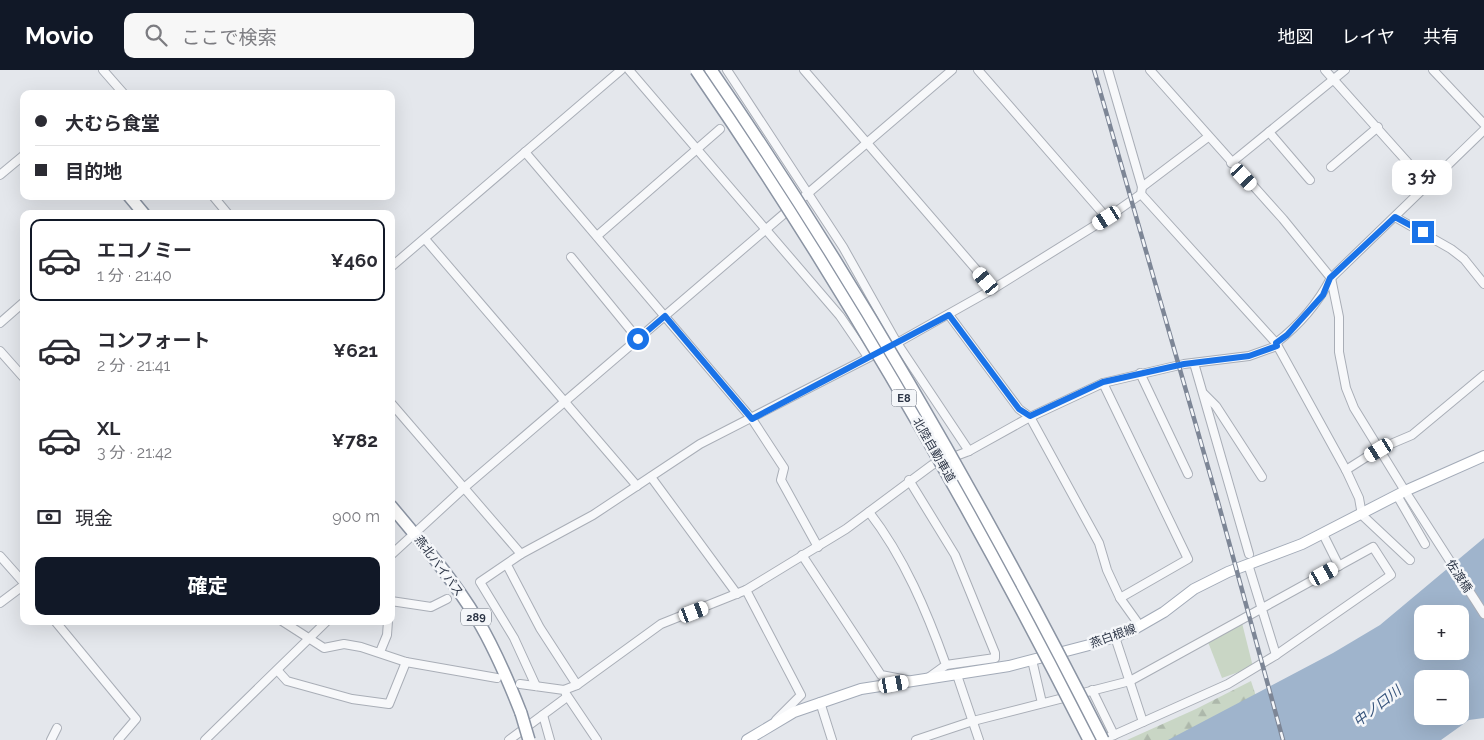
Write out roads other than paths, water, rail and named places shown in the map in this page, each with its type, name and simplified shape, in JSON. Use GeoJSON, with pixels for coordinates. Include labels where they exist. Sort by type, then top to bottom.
{"type":"FeatureCollection","features":[{"type":"Feature","properties":{"kind":"highway","name":"北陸自動車道"},"geometry":{"type":"LineString","coordinates":[[696,70],[804,234],[910,408],[1013,592],[1090,740]]}},
{"type":"Feature","properties":{"kind":"highway","name":"北陸自動車道"},"geometry":{"type":"LineString","coordinates":[[711,70],[814,227],[927,412],[1015,569],[1106,738]]}},
{"type":"Feature","properties":{"kind":"highway"},"geometry":{"type":"LineString","coordinates":[[132,200],[140,210]]}},
{"type":"Feature","properties":{"kind":"highway","name":"燕北バイパス"},"geometry":{"type":"LineString","coordinates":[[395,511],[477,619],[507,678],[521,712],[529,740]]}},
{"type":"Feature","properties":{"kind":"main road","name":"燕白根線"},"geometry":{"type":"LineString","coordinates":[[747,740],[774,722],[820,702],[861,689],[957,675],[1032,660],[1115,637],[1140,626],[1164,612],[1194,589],[1248,559],[1323,534],[1401,494],[1484,456]]}},
{"type":"Feature","properties":{"kind":"street"},"geometry":{"type":"LineString","coordinates":[[103,70],[120,90]]}},
{"type":"Feature","properties":{"kind":"street"},"geometry":{"type":"LineString","coordinates":[[395,264],[621,70]]}},
{"type":"Feature","properties":{"kind":"street"},"geometry":{"type":"LineString","coordinates":[[629,70],[840,316],[868,357]]}},
{"type":"Feature","properties":{"kind":"street"},"geometry":{"type":"LineString","coordinates":[[727,70],[843,247],[896,342],[968,451]]}},
{"type":"Feature","properties":{"kind":"street"},"geometry":{"type":"LineString","coordinates":[[804,70],[993,289]]}},
{"type":"Feature","properties":{"kind":"street"},"geometry":{"type":"LineString","coordinates":[[395,551],[413,533],[807,192],[952,70]]}},
{"type":"Feature","properties":{"kind":"street"},"geometry":{"type":"LineString","coordinates":[[978,70],[1107,218]]}},
{"type":"Feature","properties":{"kind":"street"},"geometry":{"type":"LineString","coordinates":[[1108,70],[1142,190],[1277,345],[1346,470],[1359,498],[1362,515],[1410,560]]}},
{"type":"Feature","properties":{"kind":"street"},"geometry":{"type":"LineString","coordinates":[[1150,70],[1231,163],[1283,219],[1330,278],[1339,317],[1339,352],[1346,388],[1354,408],[1379,450],[1425,544]]}},
{"type":"Feature","properties":{"kind":"street"},"geometry":{"type":"LineString","coordinates":[[1325,70],[1428,184]]}},
{"type":"Feature","properties":{"kind":"street"},"geometry":{"type":"LineString","coordinates":[[1231,163],[1345,70]]}},
{"type":"Feature","properties":{"kind":"street"},"geometry":{"type":"LineString","coordinates":[[1433,70],[1484,124]]}},
{"type":"Feature","properties":{"kind":"street"},"geometry":{"type":"LineString","coordinates":[[1331,167],[1378,127]]}},
{"type":"Feature","properties":{"kind":"street"},"geometry":{"type":"LineString","coordinates":[[597,236],[720,129]]}},
{"type":"Feature","properties":{"kind":"street"},"geometry":{"type":"LineString","coordinates":[[508,740],[543,715],[577,685],[661,624],[746,590],[802,554],[818,547],[932,465],[968,451],[1030,416],[1103,382],[1194,363],[1249,356],[1277,345],[1323,295],[1330,278],[1484,130]]}},
{"type":"Feature","properties":{"kind":"street"},"geometry":{"type":"LineString","coordinates":[[1269,132],[1310,180]]}},
{"type":"Feature","properties":{"kind":"street"},"geometry":{"type":"LineString","coordinates":[[536,686],[514,638],[480,582],[508,565],[521,554],[592,515],[700,444],[752,419],[949,315],[993,289],[1107,218],[1208,136]]}},
{"type":"Feature","properties":{"kind":"street"},"geometry":{"type":"LineString","coordinates":[[525,152],[752,419],[784,468],[781,480],[818,547]]}},
{"type":"Feature","properties":{"kind":"street"},"geometry":{"type":"LineString","coordinates":[[0,175],[20,158]]}},
{"type":"Feature","properties":{"kind":"street"},"geometry":{"type":"LineString","coordinates":[[216,200],[225,210]]}},
{"type":"Feature","properties":{"kind":"street"},"geometry":{"type":"LineString","coordinates":[[1395,217],[1452,249],[1464,258],[1484,284]]}},
{"type":"Feature","properties":{"kind":"street"},"geometry":{"type":"LineString","coordinates":[[425,239],[637,486]]}},
{"type":"Feature","properties":{"kind":"street"},"geometry":{"type":"LineString","coordinates":[[571,257],[638,339]]}},
{"type":"Feature","properties":{"kind":"street"},"geometry":{"type":"LineString","coordinates":[[0,323],[20,306]]}},
{"type":"Feature","properties":{"kind":"street"},"geometry":{"type":"LineString","coordinates":[[949,315],[1019,409],[1030,416],[1099,543],[1107,570],[1120,598],[1140,626]]}},
{"type":"Feature","properties":{"kind":"street"},"geometry":{"type":"LineString","coordinates":[[0,351],[20,374]]}},
{"type":"Feature","properties":{"kind":"street"},"geometry":{"type":"LineString","coordinates":[[1194,363],[1276,655]]}},
{"type":"Feature","properties":{"kind":"street"},"geometry":{"type":"LineString","coordinates":[[1140,373],[1188,474]]}},
{"type":"Feature","properties":{"kind":"street"},"geometry":{"type":"LineString","coordinates":[[1346,470],[1379,450],[1412,435],[1484,375]]}},
{"type":"Feature","properties":{"kind":"street"},"geometry":{"type":"LineString","coordinates":[[1103,382],[1188,559],[1120,598]]}},
{"type":"Feature","properties":{"kind":"street"},"geometry":{"type":"LineString","coordinates":[[1202,393],[1216,406],[1262,477]]}},
{"type":"Feature","properties":{"kind":"street"},"geometry":{"type":"LineString","coordinates":[[395,408],[521,554]]}},
{"type":"Feature","properties":{"kind":"street"},"geometry":{"type":"LineString","coordinates":[[651,477],[737,594]]}},
{"type":"Feature","properties":{"kind":"street"},"geometry":{"type":"LineString","coordinates":[[909,480],[955,554],[995,653],[995,658],[946,665],[926,679]]}},
{"type":"Feature","properties":{"kind":"street","name":"佐渡橋"},"geometry":{"type":"LineString","coordinates":[[1401,494],[1434,537],[1484,614]]}},
{"type":"Feature","properties":{"kind":"street"},"geometry":{"type":"LineString","coordinates":[[869,512],[910,578],[931,624],[946,665]]}},
{"type":"Feature","properties":{"kind":"street"},"geometry":{"type":"LineString","coordinates":[[1323,534],[1339,566]]}},
{"type":"Feature","properties":{"kind":"street"},"geometry":{"type":"LineString","coordinates":[[916,740],[973,721],[1092,690],[1130,681],[1373,547],[1391,575],[1276,655],[1228,684],[1106,738],[1092,690]]}},
{"type":"Feature","properties":{"kind":"street"},"geometry":{"type":"LineString","coordinates":[[802,554],[881,675],[910,681]]}},
{"type":"Feature","properties":{"kind":"street"},"geometry":{"type":"LineString","coordinates":[[0,556],[20,579]]}},
{"type":"Feature","properties":{"kind":"street"},"geometry":{"type":"LineString","coordinates":[[508,565],[540,628],[577,685]]}},
{"type":"Feature","properties":{"kind":"street"},"geometry":{"type":"LineString","coordinates":[[0,602],[20,587]]}},
{"type":"Feature","properties":{"kind":"street"},"geometry":{"type":"LineString","coordinates":[[746,590],[801,694],[774,722]]}},
{"type":"Feature","properties":{"kind":"street"},"geometry":{"type":"LineString","coordinates":[[395,602],[431,607],[447,599]]}},
{"type":"Feature","properties":{"kind":"street"},"geometry":{"type":"LineString","coordinates":[[58,625],[136,719],[118,740]]}},
{"type":"Feature","properties":{"kind":"street"},"geometry":{"type":"LineString","coordinates":[[288,625],[324,648],[344,644],[380,652],[406,662],[497,678]]}},
{"type":"Feature","properties":{"kind":"street"},"geometry":{"type":"LineString","coordinates":[[205,740],[323,625]]}},
{"type":"Feature","properties":{"kind":"street"},"geometry":{"type":"LineString","coordinates":[[380,652],[387,635],[388,625]]}},
{"type":"Feature","properties":{"kind":"street"},"geometry":{"type":"LineString","coordinates":[[1115,637],[1143,722]]}},
{"type":"Feature","properties":{"kind":"street"},"geometry":{"type":"LineString","coordinates":[[1032,660],[1042,703]]}},
{"type":"Feature","properties":{"kind":"street"},"geometry":{"type":"LineString","coordinates":[[278,671],[287,681],[352,699],[389,704],[406,662]]}},
{"type":"Feature","properties":{"kind":"street"},"geometry":{"type":"LineString","coordinates":[[957,675],[979,740]]}},
{"type":"Feature","properties":{"kind":"street"},"geometry":{"type":"LineString","coordinates":[[520,684],[566,694],[596,740]]}},
{"type":"Feature","properties":{"kind":"street"},"geometry":{"type":"LineString","coordinates":[[820,702],[832,740]]}},
{"type":"Feature","properties":{"kind":"street"},"geometry":{"type":"LineString","coordinates":[[543,715],[550,740]]}},
{"type":"Feature","properties":{"kind":"street"},"geometry":{"type":"LineString","coordinates":[[51,740],[57,728]]}},
{"type":"Feature","properties":{"kind":"water","name":"中ノ口川"},"geometry":{"type":"Polygon","coordinates":[[[1484,538],[1484,718],[1469,720],[1469,670],[1414,670],[1414,725],[1462,725],[1441,740],[1168,740],[1333,653],[1380,625],[1484,538]]]}},
{"type":"Feature","properties":{"kind":"railway"},"geometry":{"type":"LineString","coordinates":[[1094,70],[1218,502],[1283,740]]}}]}
